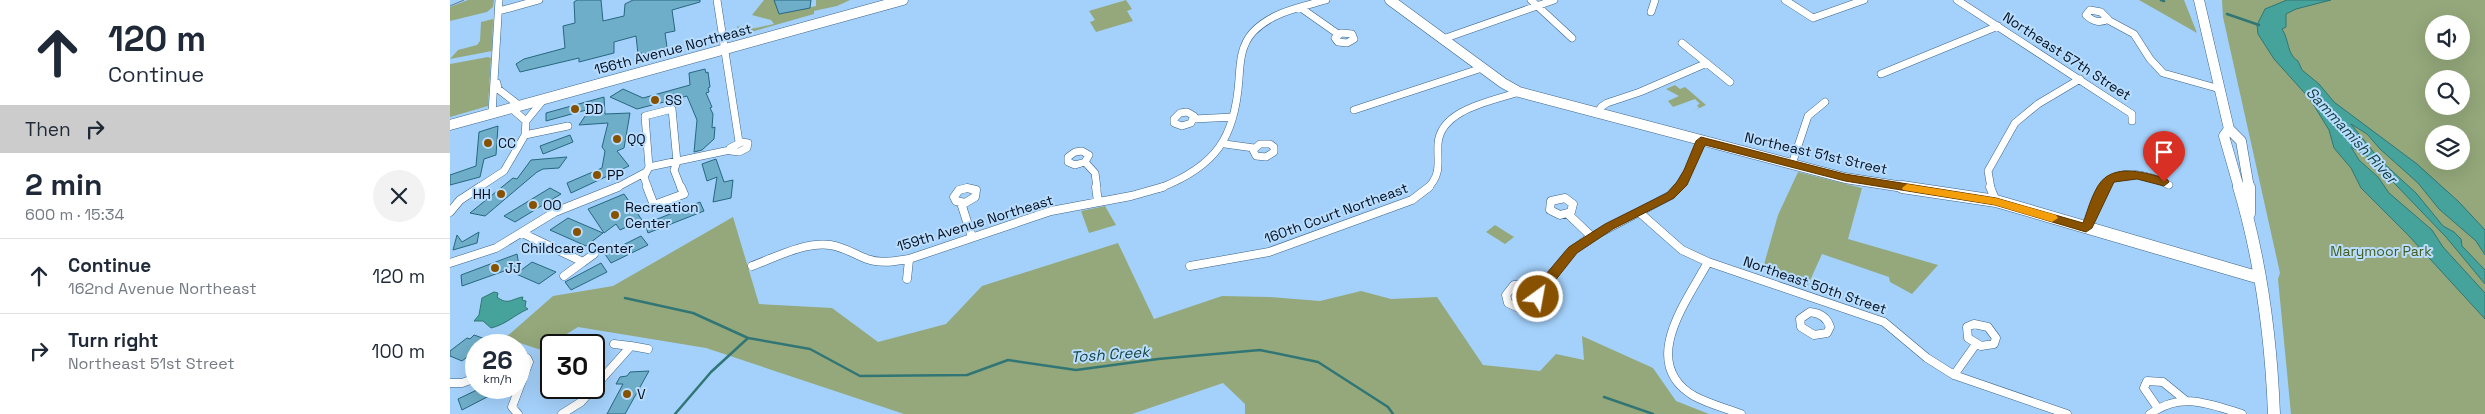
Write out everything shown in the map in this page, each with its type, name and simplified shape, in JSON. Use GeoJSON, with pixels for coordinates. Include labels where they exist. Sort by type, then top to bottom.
{"type":"FeatureCollection","features":[{"type":"Feature","properties":{"kind":"main road","name":"156th Avenue Northeast"},"geometry":{"type":"LineString","coordinates":[[450,125],[903,0]]}},
{"type":"Feature","properties":{"kind":"main road","name":"Northeast 51st Street"},"geometry":{"type":"LineString","coordinates":[[1390,0],[1482,68],[1519,92],[1845,178],[1996,202],[2260,278]]}},
{"type":"Feature","properties":{"kind":"main road"},"geometry":{"type":"LineString","coordinates":[[2200,0],[2229,128],[2241,140],[2250,194],[2249,220],[2272,356],[2274,414]]}},
{"type":"Feature","properties":{"kind":"street"},"geometry":{"type":"LineString","coordinates":[[492,113],[499,0]]}},
{"type":"Feature","properties":{"kind":"street"},"geometry":{"type":"LineString","coordinates":[[499,11],[539,0]]}},
{"type":"Feature","properties":{"kind":"street"},"geometry":{"type":"LineString","coordinates":[[450,263],[490,250],[555,212],[610,191],[648,169],[730,150],[731,147],[739,142],[717,0]]}},
{"type":"Feature","properties":{"kind":"street"},"geometry":{"type":"LineString","coordinates":[[1254,148],[1225,144],[1233,117],[1238,90],[1240,56],[1244,44],[1264,22],[1326,0]]}},
{"type":"Feature","properties":{"kind":"street"},"geometry":{"type":"LineString","coordinates":[[1531,0],[1572,38]]}},
{"type":"Feature","properties":{"kind":"street"},"geometry":{"type":"LineString","coordinates":[[1443,39],[1554,0]]}},
{"type":"Feature","properties":{"kind":"street"},"geometry":{"type":"LineString","coordinates":[[1651,12],[1655,0]]}},
{"type":"Feature","properties":{"kind":"street"},"geometry":{"type":"LineString","coordinates":[[1785,0],[1812,20],[1864,0]]}},
{"type":"Feature","properties":{"kind":"street","name":"Northeast 57th Street"},"geometry":{"type":"LineString","coordinates":[[1957,0],[2132,114],[2132,121]]}},
{"type":"Feature","properties":{"kind":"street"},"geometry":{"type":"LineString","coordinates":[[1301,8],[1338,34]]}},
{"type":"Feature","properties":{"kind":"street"},"geometry":{"type":"LineString","coordinates":[[2108,20],[2134,34],[2150,60],[2163,73],[2220,89]]}},
{"type":"Feature","properties":{"kind":"street"},"geometry":{"type":"LineString","coordinates":[[1881,74],[1998,26]]}},
{"type":"Feature","properties":{"kind":"street"},"geometry":{"type":"LineString","coordinates":[[1682,43],[1730,82]]}},
{"type":"Feature","properties":{"kind":"street"},"geometry":{"type":"LineString","coordinates":[[1598,114],[1601,107],[1606,103],[1640,92],[1707,63]]}},
{"type":"Feature","properties":{"kind":"street"},"geometry":{"type":"LineString","coordinates":[[1354,110],[1482,68]]}},
{"type":"Feature","properties":{"kind":"street"},"geometry":{"type":"LineString","coordinates":[[495,76],[498,89],[516,107],[526,121]]}},
{"type":"Feature","properties":{"kind":"street"},"geometry":{"type":"LineString","coordinates":[[1996,202],[1989,183],[1988,171],[2016,123],[2038,104],[2080,79]]}},
{"type":"Feature","properties":{"kind":"street","name":"160th Court Northeast"},"geometry":{"type":"LineString","coordinates":[[1190,266],[1269,252],[1412,200],[1429,190],[1440,172],[1440,134],[1446,124],[1456,116],[1519,92]]}},
{"type":"Feature","properties":{"kind":"street"},"geometry":{"type":"LineString","coordinates":[[450,212],[460,200],[504,171],[525,136],[526,121],[544,99]]}},
{"type":"Feature","properties":{"kind":"street"},"geometry":{"type":"LineString","coordinates":[[1792,164],[1808,116],[1825,102]]}},
{"type":"Feature","properties":{"kind":"street"},"geometry":{"type":"LineString","coordinates":[[672,109],[677,162],[674,170],[684,194],[654,205],[644,177],[648,169],[645,116],[672,109]]}},
{"type":"Feature","properties":{"kind":"street"},"geometry":{"type":"LineString","coordinates":[[1194,119],[1233,117]]}},
{"type":"Feature","properties":{"kind":"street"},"geometry":{"type":"LineString","coordinates":[[525,136],[568,126]]}},
{"type":"Feature","properties":{"kind":"street"},"geometry":{"type":"LineString","coordinates":[[1535,291],[1546,284],[1573,250],[1591,236],[1670,195],[1681,185],[1701,141]]}},
{"type":"Feature","properties":{"kind":"street","name":"159th Avenue Northeast"},"geometry":{"type":"LineString","coordinates":[[752,266],[797,250],[825,246],[840,247],[864,260],[874,262],[908,260],[1051,212],[1140,194],[1173,182],[1193,172],[1225,144]]}},
{"type":"Feature","properties":{"kind":"street"},"geometry":{"type":"LineString","coordinates":[[1085,162],[1095,173],[1098,202]]}},
{"type":"Feature","properties":{"kind":"street"},"geometry":{"type":"LineString","coordinates":[[2086,228],[2104,186],[2110,180],[2119,176],[2137,175],[2170,185]]}},
{"type":"Feature","properties":{"kind":"street"},"geometry":{"type":"LineString","coordinates":[[962,203],[960,206],[972,237]]}},
{"type":"Feature","properties":{"kind":"street","name":"Northeast 50th Street"},"geometry":{"type":"LineString","coordinates":[[1639,212],[1682,250],[1708,262],[1884,322],[1927,358],[1954,375],[2067,414]]}},
{"type":"Feature","properties":{"kind":"street"},"geometry":{"type":"LineString","coordinates":[[1568,214],[1591,236]]}},
{"type":"Feature","properties":{"kind":"street"},"geometry":{"type":"LineString","coordinates":[[522,233],[583,262]]}},
{"type":"Feature","properties":{"kind":"street"},"geometry":{"type":"LineString","coordinates":[[564,276],[594,254]]}},
{"type":"Feature","properties":{"kind":"street"},"geometry":{"type":"LineString","coordinates":[[907,279],[908,260]]}},
{"type":"Feature","properties":{"kind":"street"},"geometry":{"type":"LineString","coordinates":[[1708,262],[1667,349],[1667,362],[1675,378],[1689,392],[1741,414]]}},
{"type":"Feature","properties":{"kind":"street"},"geometry":{"type":"LineString","coordinates":[[1819,314],[1822,301]]}},
{"type":"Feature","properties":{"kind":"street"},"geometry":{"type":"LineString","coordinates":[[614,344],[648,349]]}},
{"type":"Feature","properties":{"kind":"street"},"geometry":{"type":"LineString","coordinates":[[1954,375],[1976,344]]}},
{"type":"Feature","properties":{"kind":"street"},"geometry":{"type":"LineString","coordinates":[[562,414],[581,402],[632,346]]}},
{"type":"Feature","properties":{"kind":"street"},"geometry":{"type":"LineString","coordinates":[[2185,400],[2168,384],[2151,380],[2147,381],[2144,388],[2153,411],[2169,402],[2185,400],[2242,414]]}},
{"type":"Feature","properties":{"kind":"street"},"geometry":{"type":"LineString","coordinates":[[450,383],[465,382]]}},
{"type":"Feature","properties":{"kind":"street"},"geometry":{"type":"LineString","coordinates":[[515,399],[512,407],[518,414]]}},
{"type":"Feature","properties":{"kind":"green space"},"geometry":{"type":"Polygon","coordinates":[[[468,0],[494,0],[493,7],[487,12],[450,21],[450,7],[468,0]]]}},
{"type":"Feature","properties":{"kind":"green space"},"geometry":{"type":"Polygon","coordinates":[[[764,0],[774,0],[780,14],[816,6],[816,0],[850,0],[837,6],[814,11],[814,14],[744,34],[739,32],[737,26],[752,28],[774,24],[771,20],[752,15],[764,0]]]}},
{"type":"Feature","properties":{"kind":"green space"},"geometry":{"type":"Polygon","coordinates":[[[1126,0],[1132,9],[1127,11],[1133,21],[1096,32],[1090,22],[1095,20],[1089,11],[1126,0]]]}},
{"type":"Feature","properties":{"kind":"green space"},"geometry":{"type":"Polygon","coordinates":[[[2139,0],[2184,0],[2197,33],[2139,0]]]}},
{"type":"Feature","properties":{"kind":"green space","name":"Marymoor Park"},"geometry":{"type":"Polygon","coordinates":[[[2222,0],[2485,0],[2485,414],[2291,414],[2278,279],[2280,273],[2223,17],[2222,0]]]}},
{"type":"Feature","properties":{"kind":"green space"},"geometry":{"type":"Polygon","coordinates":[[[493,19],[492,51],[450,59],[458,50],[477,45],[480,41],[481,22],[493,19]]]}},
{"type":"Feature","properties":{"kind":"green space"},"geometry":{"type":"Polygon","coordinates":[[[491,58],[488,106],[450,117],[450,64],[491,58]]]}},
{"type":"Feature","properties":{"kind":"green space"},"geometry":{"type":"Polygon","coordinates":[[[1675,85],[1680,89],[1685,87],[1706,105],[1691,112],[1699,108],[1697,105],[1700,104],[1695,99],[1673,107],[1668,101],[1679,96],[1666,89],[1675,85]]]}},
{"type":"Feature","properties":{"kind":"green space"},"geometry":{"type":"Polygon","coordinates":[[[1798,172],[1862,188],[1848,239],[1938,265],[1912,294],[1890,282],[1889,277],[1822,254],[1808,285],[1763,268],[1778,215],[1798,172]]]}},
{"type":"Feature","properties":{"kind":"green space"},"geometry":{"type":"Polygon","coordinates":[[[1105,206],[1116,225],[1089,233],[1081,211],[1105,206]]]}},
{"type":"Feature","properties":{"kind":"green space"},"geometry":{"type":"Polygon","coordinates":[[[733,217],[759,304],[832,308],[878,342],[946,324],[982,286],[1118,243],[1154,319],[1222,296],[1320,301],[1361,291],[1391,299],[1437,297],[1483,365],[1540,371],[1556,354],[1584,360],[1582,336],[1653,368],[1676,401],[1709,414],[1245,414],[1245,404],[1223,383],[1132,414],[904,414],[706,348],[578,327],[567,334],[540,334],[540,350],[530,346],[530,334],[510,334],[553,296],[613,286],[733,217]]]}},
{"type":"Feature","properties":{"kind":"green space"},"geometry":{"type":"Polygon","coordinates":[[[1495,225],[1514,237],[1505,244],[1486,232],[1495,225]]]}},
{"type":"Feature","properties":{"kind":"water","name":"Sammamish River"},"geometry":{"type":"Polygon","coordinates":[[[2287,0],[2331,0],[2296,9],[2286,14],[2286,27],[2282,29],[2290,51],[2302,70],[2319,84],[2334,102],[2417,164],[2459,202],[2485,230],[2485,255],[2476,241],[2439,209],[2418,183],[2380,149],[2367,134],[2351,124],[2379,159],[2416,193],[2443,226],[2454,232],[2461,239],[2462,246],[2485,270],[2485,284],[2446,237],[2370,158],[2351,147],[2359,160],[2378,177],[2389,193],[2432,230],[2443,247],[2485,293],[2485,319],[2408,235],[2361,188],[2351,168],[2334,148],[2329,130],[2310,99],[2274,59],[2258,34],[2257,25],[2265,9],[2287,0]]]}},
{"type":"Feature","properties":{"kind":"water"},"geometry":{"type":"Polygon","coordinates":[[[494,292],[498,293],[497,297],[504,301],[523,297],[522,300],[526,301],[525,307],[528,309],[491,328],[483,321],[474,321],[479,315],[482,298],[494,292]]]}},
{"type":"Feature","properties":{"kind":"building"},"geometry":{"type":"Polygon","coordinates":[[[577,0],[601,0],[603,21],[624,16],[625,4],[633,0],[700,0],[700,2],[672,10],[675,31],[665,33],[667,47],[664,50],[645,57],[642,53],[638,54],[636,36],[614,42],[614,53],[579,62],[579,58],[520,72],[516,64],[524,59],[565,48],[563,26],[575,23],[574,2],[577,0]]]}},
{"type":"Feature","properties":{"kind":"building"},"geometry":{"type":"Polygon","coordinates":[[[774,0],[811,0],[810,8],[779,14],[774,0]]]}},
{"type":"Feature","properties":{"kind":"building"},"geometry":{"type":"Polygon","coordinates":[[[705,69],[706,73],[708,72],[710,87],[708,88],[709,92],[706,93],[712,107],[710,108],[713,114],[712,128],[715,127],[714,139],[702,150],[694,152],[697,120],[687,96],[637,109],[610,97],[623,89],[643,98],[690,85],[689,73],[705,69]]]}},
{"type":"Feature","properties":{"kind":"building"},"geometry":{"type":"Polygon","coordinates":[[[604,97],[605,114],[630,113],[624,148],[617,151],[629,166],[571,193],[567,183],[602,168],[605,151],[602,147],[608,123],[579,125],[590,109],[546,121],[546,113],[604,97]]]}},
{"type":"Feature","properties":{"kind":"building"},"geometry":{"type":"Polygon","coordinates":[[[498,126],[496,155],[484,159],[480,177],[450,185],[450,175],[476,166],[479,132],[498,126]]]}},
{"type":"Feature","properties":{"kind":"building"},"geometry":{"type":"Polygon","coordinates":[[[570,135],[573,142],[543,154],[540,146],[570,135]]]}},
{"type":"Feature","properties":{"kind":"building"},"geometry":{"type":"Polygon","coordinates":[[[567,157],[559,168],[543,169],[537,172],[485,216],[470,213],[513,178],[517,179],[531,160],[567,157]]]}},
{"type":"Feature","properties":{"kind":"building"},"geometry":{"type":"Polygon","coordinates":[[[716,159],[724,182],[733,180],[731,198],[713,202],[717,177],[707,181],[702,164],[716,159]]]}},
{"type":"Feature","properties":{"kind":"building","name":"OO"},"geometry":{"type":"Polygon","coordinates":[[[550,188],[561,194],[515,222],[504,216],[550,188]]]}},
{"type":"Feature","properties":{"kind":"building","name":"Recreation Center"},"geometry":{"type":"Polygon","coordinates":[[[624,194],[642,220],[620,230],[616,224],[604,233],[588,209],[624,194]]]}},
{"type":"Feature","properties":{"kind":"building"},"geometry":{"type":"Polygon","coordinates":[[[700,202],[704,211],[648,233],[645,224],[700,202]]]}},
{"type":"Feature","properties":{"kind":"building","name":"Childcare Center"},"geometry":{"type":"Polygon","coordinates":[[[568,218],[603,233],[586,246],[550,230],[568,218]]]}},
{"type":"Feature","properties":{"kind":"building"},"geometry":{"type":"Polygon","coordinates":[[[479,232],[477,243],[453,250],[457,235],[462,242],[479,232]]]}},
{"type":"Feature","properties":{"kind":"building"},"geometry":{"type":"Polygon","coordinates":[[[641,236],[648,245],[611,263],[605,254],[641,236]]]}},
{"type":"Feature","properties":{"kind":"building"},"geometry":{"type":"Polygon","coordinates":[[[517,254],[520,271],[532,262],[556,272],[539,284],[507,270],[462,286],[461,275],[517,254]]]}},
{"type":"Feature","properties":{"kind":"building"},"geometry":{"type":"Polygon","coordinates":[[[601,263],[607,272],[571,290],[565,282],[601,263]]]}},
{"type":"Feature","properties":{"kind":"building"},"geometry":{"type":"Polygon","coordinates":[[[465,340],[465,359],[462,361],[450,356],[450,351],[465,340]]]}},
{"type":"Feature","properties":{"kind":"building","name":"V"},"geometry":{"type":"Polygon","coordinates":[[[649,371],[625,414],[607,414],[623,384],[616,384],[620,377],[627,376],[630,372],[649,371]]]}},
{"type":"Feature","properties":{"kind":"building"},"geometry":{"type":"Polygon","coordinates":[[[465,396],[465,399],[483,399],[462,410],[458,399],[465,396]]]}},
{"type":"Feature","properties":{"kind":"waterway"},"geometry":{"type":"LineString","coordinates":[[2227,14],[2259,25]]}},
{"type":"Feature","properties":{"kind":"waterway"},"geometry":{"type":"LineString","coordinates":[[625,298],[693,313],[748,338]]}},
{"type":"Feature","properties":{"kind":"waterway","name":"Tosh Creek"},"geometry":{"type":"LineString","coordinates":[[675,414],[711,372],[748,338]]}},
{"type":"Feature","properties":{"kind":"waterway","name":"Tosh Creek"},"geometry":{"type":"LineString","coordinates":[[748,338],[810,349],[860,376],[967,375],[1008,360],[1076,370],[1158,359],[1260,350],[1318,362],[1388,407],[1393,414]]}},
{"type":"Feature","properties":{"kind":"waterway"},"geometry":{"type":"LineString","coordinates":[[1604,397],[1653,414]]}},
{"type":"Feature","properties":{"kind":"tram line"},"geometry":{"type":"LineString","coordinates":[[450,6],[464,0]]}},
{"type":"Feature","properties":{"kind":"slow traffic"},"geometry":{"type":"LineString","coordinates":[[1907,188],[1996,202],[2052,218]]}},
{"type":"Feature","properties":{"kind":"place","name":"SS"},"geometry":{"type":"Point","coordinates":[655,100]}},
{"type":"Feature","properties":{"kind":"place","name":"DD"},"geometry":{"type":"Point","coordinates":[575,109]}},
{"type":"Feature","properties":{"kind":"place","name":"QQ"},"geometry":{"type":"Point","coordinates":[617,139]}},
{"type":"Feature","properties":{"kind":"place","name":"CC"},"geometry":{"type":"Point","coordinates":[488,143]}},
{"type":"Feature","properties":{"kind":"place","name":"PP"},"geometry":{"type":"Point","coordinates":[597,175]}},
{"type":"Feature","properties":{"kind":"place","name":"HH"},"geometry":{"type":"Point","coordinates":[501,194]}},
{"type":"Feature","properties":{"kind":"place","name":"OO"},"geometry":{"type":"Point","coordinates":[533,205]}},
{"type":"Feature","properties":{"kind":"place","name":"Recreation Center"},"geometry":{"type":"Point","coordinates":[615,215]}},
{"type":"Feature","properties":{"kind":"place","name":"Childcare Center"},"geometry":{"type":"Point","coordinates":[577,232]}},
{"type":"Feature","properties":{"kind":"place","name":"JJ"},"geometry":{"type":"Point","coordinates":[495,268]}},
{"type":"Feature","properties":{"kind":"place","name":"V"},"geometry":{"type":"Point","coordinates":[627,394]}},
{"type":"Feature","properties":{"kind":"route"},"geometry":{"type":"LineString","coordinates":[[1538,297],[1535,291],[1546,284],[1573,250],[1591,236],[1670,195],[1681,185],[1690,170],[1701,141],[1845,178],[1996,202],[2086,228],[2104,186],[2110,180],[2119,176],[2137,175],[2164,182]]}}]}
